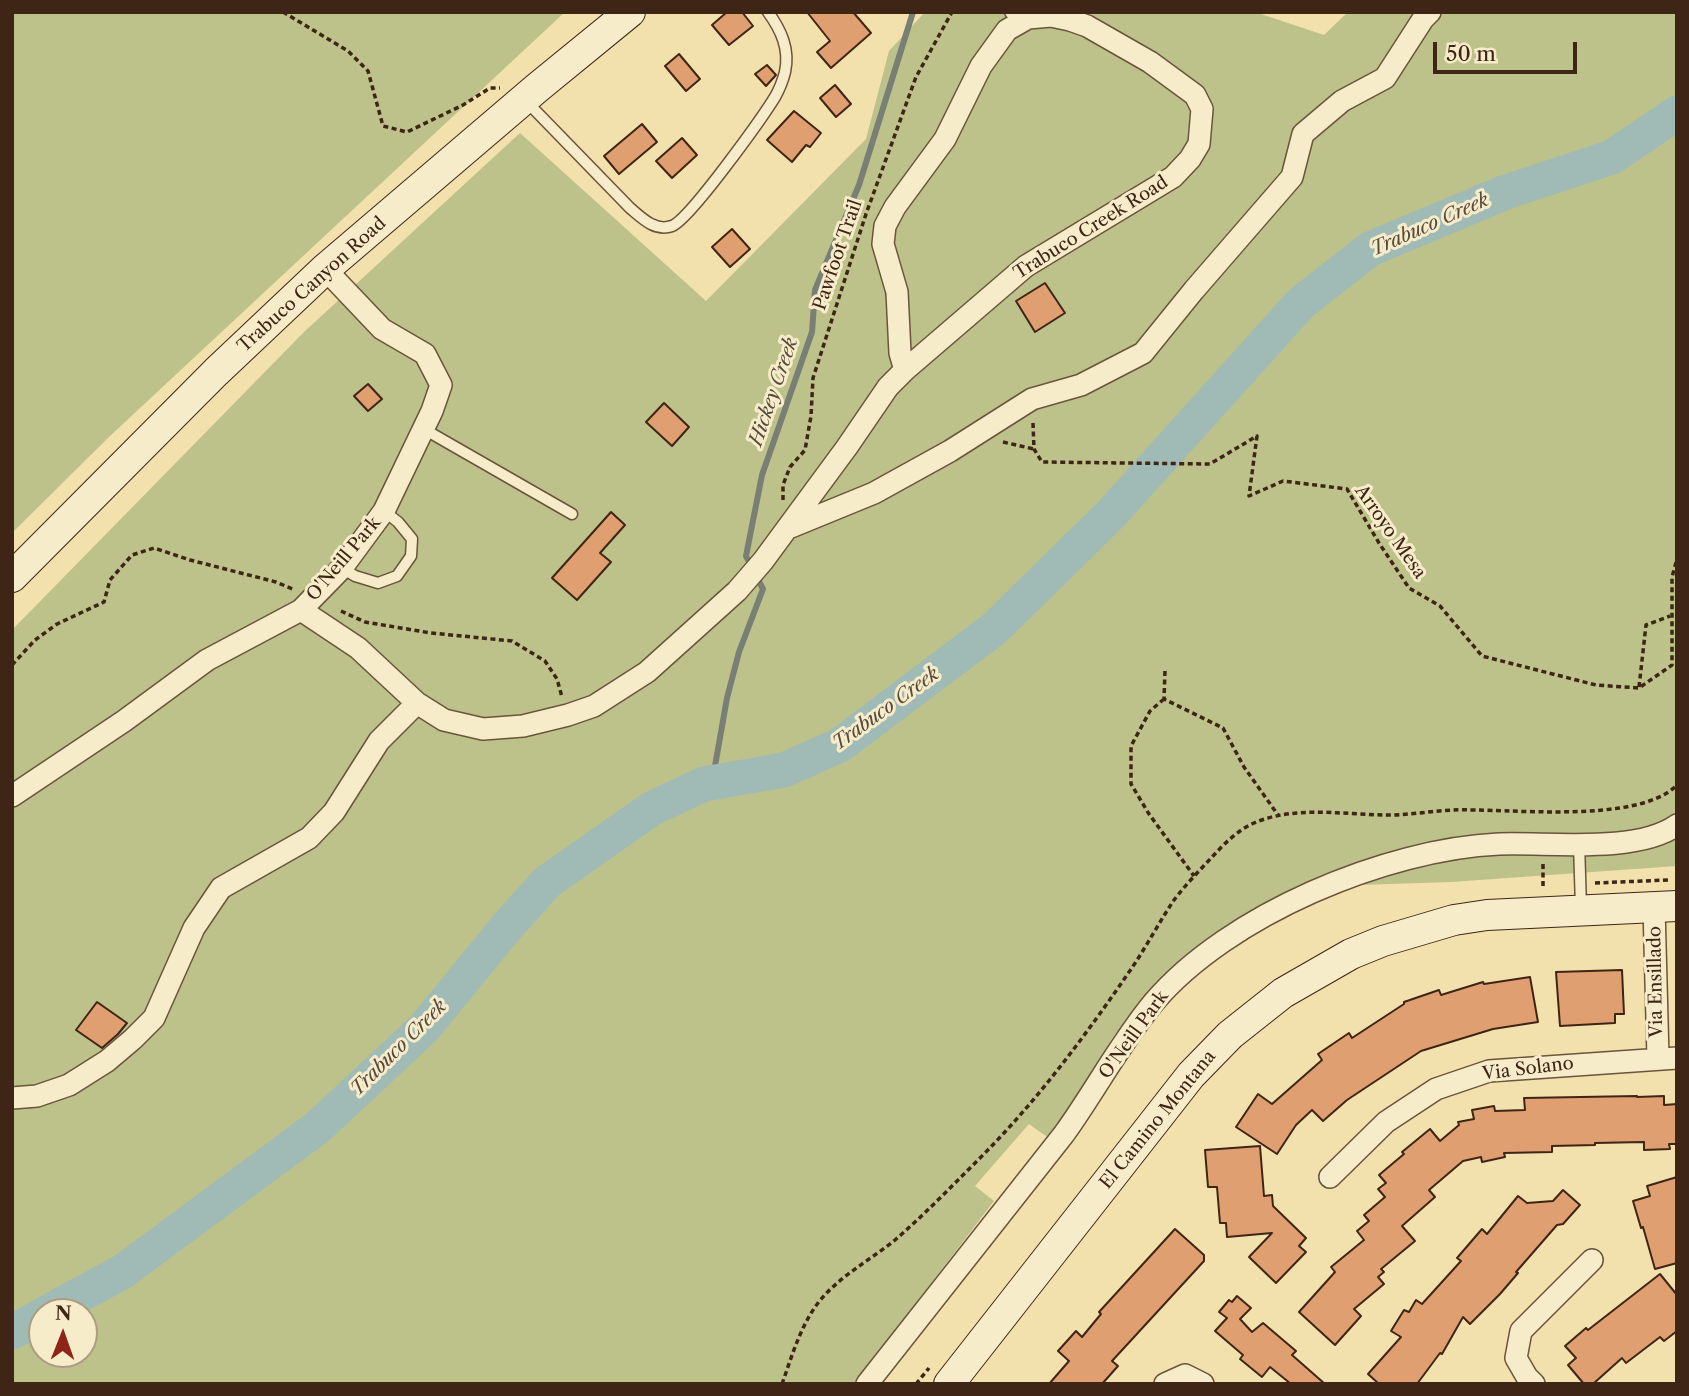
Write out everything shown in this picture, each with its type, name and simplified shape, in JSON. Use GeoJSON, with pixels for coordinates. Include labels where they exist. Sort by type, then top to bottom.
{"type":"FeatureCollection","features":[{"type":"Feature","properties":{"kind":"street","name":"Trabuco Canyon Road"},"geometry":{"type":"LineString","coordinates":[[12,577],[216,372],[325,269],[630,12]]}},
{"type":"Feature","properties":{"kind":"street"},"geometry":{"type":"LineString","coordinates":[[789,527],[874,493],[950,451],[1032,400],[1081,385],[1143,353],[1292,177],[1303,134],[1342,101],[1385,78],[1430,12]]}},
{"type":"Feature","properties":{"kind":"street","name":"Trabuco Creek Road"},"geometry":{"type":"LineString","coordinates":[[417,703],[444,720],[483,729],[523,726],[594,706],[647,672],[692,633],[763,561],[888,387],[905,370],[1026,266],[1173,177],[1190,159],[1199,144],[1202,109],[1195,95],[1150,62],[1087,26],[1051,16],[1014,18],[981,66],[945,139],[895,206],[885,226],[883,244],[897,292],[900,353],[905,370]]}},
{"type":"Feature","properties":{"kind":"street","name":"O'Neill Park"},"geometry":{"type":"LineString","coordinates":[[12,796],[124,721],[207,660],[301,610],[342,568],[384,511],[432,411],[440,385],[425,354],[382,329],[325,269]]}},
{"type":"Feature","properties":{"kind":"street"},"geometry":{"type":"LineString","coordinates":[[12,1098],[37,1096],[69,1085],[133,1040],[154,1018],[194,928],[221,888],[309,838],[334,812],[379,741],[417,703],[358,648],[301,610]]}},
{"type":"Feature","properties":{"kind":"street","name":"O'Neill Park"},"geometry":{"type":"LineString","coordinates":[[867,1384],[1064,1134],[1112,1060],[1155,1002],[1202,956],[1256,920],[1363,873],[1423,855],[1473,845],[1579,844],[1650,839],[1677,825]]}},
{"type":"Feature","properties":{"kind":"street","name":"El Camino Montana"},"geometry":{"type":"LineString","coordinates":[[949,1384],[1191,1075],[1230,1035],[1283,993],[1351,954],[1383,941],[1454,920],[1581,897],[1663,898]]}},
{"type":"Feature","properties":{"kind":"street","name":"Via Ensillado"},"geometry":{"type":"LineString","coordinates":[[1663,898],[1667,1058]]}},
{"type":"Feature","properties":{"kind":"street","name":"Via Solano"},"geometry":{"type":"LineString","coordinates":[[1330,1177],[1385,1122],[1436,1090],[1489,1071],[1667,1058]]}},
{"type":"Feature","properties":{"kind":"street"},"geometry":{"type":"LineString","coordinates":[[1534,1384],[1516,1358],[1521,1331],[1592,1260]]}},
{"type":"Feature","properties":{"kind":"lane"},"geometry":{"type":"LineString","coordinates":[[531,93],[630,208],[649,224],[673,226],[694,208],[777,94],[785,70],[786,51],[780,29],[768,12]]}},
{"type":"Feature","properties":{"kind":"lane"},"geometry":{"type":"LineString","coordinates":[[422,428],[572,514]]}},
{"type":"Feature","properties":{"kind":"lane"},"geometry":{"type":"LineString","coordinates":[[342,568],[355,576],[378,583],[397,576],[411,556],[412,539],[398,522],[384,511]]}},
{"type":"Feature","properties":{"kind":"lane"},"geometry":{"type":"LineString","coordinates":[[1579,844],[1581,897]]}},
{"type":"Feature","properties":{"kind":"path"},"geometry":{"type":"LineString","coordinates":[[283,12],[348,51],[368,71],[383,126],[407,132],[463,105],[490,88],[531,93]]}},
{"type":"Feature","properties":{"kind":"path","name":"Pawfoot Trail"},"geometry":{"type":"LineString","coordinates":[[783,506],[783,485],[790,467],[805,450],[811,416],[813,377],[866,214],[916,77],[952,12]]}},
{"type":"Feature","properties":{"kind":"path","name":"Arroyo Mesa"},"geometry":{"type":"LineString","coordinates":[[1032,400],[1034,449],[1042,462],[1210,464],[1257,436],[1248,496],[1283,481],[1347,489],[1409,588],[1440,606],[1482,656],[1596,685],[1639,688]]}},
{"type":"Feature","properties":{"kind":"path"},"geometry":{"type":"LineString","coordinates":[[1639,688],[1672,665],[1670,617],[1672,578],[1677,559]]}},
{"type":"Feature","properties":{"kind":"path"},"geometry":{"type":"LineString","coordinates":[[1639,688],[1646,625],[1670,617]]}},
{"type":"Feature","properties":{"kind":"path"},"geometry":{"type":"LineString","coordinates":[[1165,671],[1164,699],[1150,711],[1132,746],[1131,784],[1194,876]]}},
{"type":"Feature","properties":{"kind":"path"},"geometry":{"type":"LineString","coordinates":[[1164,699],[1223,728],[1244,767],[1278,815]]}},
{"type":"Feature","properties":{"kind":"path"},"geometry":{"type":"LineString","coordinates":[[1581,897],[1663,898]]}},
{"type":"Feature","properties":{"kind":"green space"},"geometry":{"type":"Polygon","coordinates":[[[12,12],[565,12],[110,436],[12,533],[12,12]]]}},
{"type":"Feature","properties":{"kind":"green space"},"geometry":{"type":"Polygon","coordinates":[[[925,12],[1255,12],[1324,35],[1348,12],[1677,12],[1677,866],[1451,882],[1306,885],[1183,959],[1115,1034],[1050,1139],[1029,1124],[975,1186],[994,1201],[854,1384],[12,1384],[12,630],[304,332],[520,133],[706,301],[866,139],[889,51],[925,12]]]}},
{"type":"Feature","properties":{"kind":"building"},"geometry":{"type":"Polygon","coordinates":[[[727,12],[742,12],[753,26],[729,45],[712,25],[727,12]]]}},
{"type":"Feature","properties":{"kind":"building"},"geometry":{"type":"Polygon","coordinates":[[[807,12],[853,12],[871,33],[831,68],[817,52],[830,41],[807,12]]]}},
{"type":"Feature","properties":{"kind":"building"},"geometry":{"type":"Polygon","coordinates":[[[679,54],[700,79],[686,91],[665,66],[679,54]]]}},
{"type":"Feature","properties":{"kind":"building"},"geometry":{"type":"Polygon","coordinates":[[[767,65],[776,75],[766,86],[755,74],[767,65]]]}},
{"type":"Feature","properties":{"kind":"building"},"geometry":{"type":"Polygon","coordinates":[[[835,85],[851,104],[836,117],[820,98],[835,85]]]}},
{"type":"Feature","properties":{"kind":"building"},"geometry":{"type":"Polygon","coordinates":[[[794,111],[821,133],[810,147],[806,145],[792,162],[767,140],[794,111]]]}},
{"type":"Feature","properties":{"kind":"building"},"geometry":{"type":"Polygon","coordinates":[[[642,124],[657,142],[619,174],[604,156],[642,124]]]}},
{"type":"Feature","properties":{"kind":"building"},"geometry":{"type":"Polygon","coordinates":[[[682,138],[697,155],[672,178],[656,161],[682,138]]]}},
{"type":"Feature","properties":{"kind":"building"},"geometry":{"type":"Polygon","coordinates":[[[732,229],[750,249],[730,267],[712,247],[732,229]]]}},
{"type":"Feature","properties":{"kind":"building"},"geometry":{"type":"Polygon","coordinates":[[[1045,283],[1065,313],[1035,332],[1016,301],[1045,283]]]}},
{"type":"Feature","properties":{"kind":"building"},"geometry":{"type":"Polygon","coordinates":[[[368,384],[382,399],[368,411],[354,396],[368,384]]]}},
{"type":"Feature","properties":{"kind":"building"},"geometry":{"type":"Polygon","coordinates":[[[664,403],[689,427],[672,446],[646,422],[664,403]]]}},
{"type":"Feature","properties":{"kind":"building"},"geometry":{"type":"Polygon","coordinates":[[[611,512],[625,525],[600,553],[611,562],[577,600],[552,578],[611,512]]]}},
{"type":"Feature","properties":{"kind":"building"},"geometry":{"type":"Polygon","coordinates":[[[1622,970],[1624,1014],[1615,1014],[1615,1023],[1560,1026],[1556,972],[1622,970]]]}},
{"type":"Feature","properties":{"kind":"building"},"geometry":{"type":"Polygon","coordinates":[[[1530,977],[1538,1022],[1493,1029],[1421,1051],[1347,1100],[1323,1121],[1312,1110],[1296,1125],[1277,1154],[1236,1127],[1258,1094],[1272,1104],[1322,1060],[1318,1054],[1349,1033],[1352,1038],[1404,1002],[1439,990],[1441,995],[1483,982],[1530,977]]]}},
{"type":"Feature","properties":{"kind":"building"},"geometry":{"type":"Polygon","coordinates":[[[97,1002],[127,1023],[102,1048],[76,1030],[97,1002]]]}},
{"type":"Feature","properties":{"kind":"building"},"geometry":{"type":"Polygon","coordinates":[[[1664,1096],[1664,1105],[1677,1104],[1677,1144],[1669,1144],[1670,1149],[1644,1150],[1644,1142],[1552,1146],[1552,1152],[1504,1153],[1505,1157],[1482,1162],[1481,1157],[1463,1161],[1429,1190],[1435,1197],[1402,1226],[1415,1241],[1381,1269],[1384,1272],[1378,1277],[1384,1284],[1354,1309],[1361,1316],[1335,1345],[1299,1312],[1335,1272],[1331,1267],[1364,1240],[1357,1231],[1369,1221],[1364,1215],[1385,1197],[1378,1189],[1386,1183],[1379,1175],[1430,1129],[1440,1141],[1459,1125],[1458,1122],[1474,1119],[1472,1110],[1494,1106],[1495,1111],[1525,1110],[1524,1098],[1664,1096]]]}},
{"type":"Feature","properties":{"kind":"building"},"geometry":{"type":"Polygon","coordinates":[[[1260,1146],[1264,1196],[1272,1195],[1273,1206],[1306,1238],[1299,1246],[1306,1252],[1276,1283],[1249,1257],[1272,1233],[1227,1237],[1226,1223],[1220,1223],[1217,1187],[1208,1187],[1205,1150],[1260,1146]]]}},
{"type":"Feature","properties":{"kind":"building"},"geometry":{"type":"Polygon","coordinates":[[[1677,1177],[1677,1263],[1655,1269],[1633,1201],[1650,1196],[1647,1186],[1677,1177]]]}},
{"type":"Feature","properties":{"kind":"building"},"geometry":{"type":"Polygon","coordinates":[[[1563,1190],[1580,1205],[1563,1224],[1557,1225],[1500,1294],[1470,1324],[1463,1317],[1442,1354],[1440,1353],[1417,1384],[1379,1384],[1368,1374],[1401,1337],[1391,1331],[1404,1310],[1409,1312],[1416,1300],[1422,1304],[1461,1261],[1457,1258],[1482,1229],[1487,1234],[1518,1196],[1527,1203],[1553,1201],[1563,1190]]]}},
{"type":"Feature","properties":{"kind":"building"},"geometry":{"type":"Polygon","coordinates":[[[1175,1229],[1204,1255],[1204,1261],[1112,1361],[1118,1366],[1102,1384],[1049,1384],[1069,1361],[1058,1351],[1076,1331],[1082,1337],[1101,1314],[1099,1312],[1175,1229]]]}},
{"type":"Feature","properties":{"kind":"building"},"geometry":{"type":"Polygon","coordinates":[[[1660,1274],[1677,1295],[1677,1331],[1664,1341],[1660,1337],[1626,1363],[1622,1358],[1593,1384],[1584,1384],[1568,1365],[1576,1358],[1565,1346],[1660,1274]]]}},
{"type":"Feature","properties":{"kind":"building"},"geometry":{"type":"Polygon","coordinates":[[[1237,1296],[1251,1308],[1240,1319],[1252,1332],[1263,1323],[1296,1351],[1292,1355],[1325,1384],[1291,1384],[1270,1367],[1262,1377],[1240,1359],[1243,1355],[1215,1331],[1227,1318],[1219,1312],[1229,1300],[1232,1302],[1237,1296]]]}},
{"type":"Feature","properties":{"kind":"waterway","name":"Hickey Creek"},"geometry":{"type":"LineString","coordinates":[[751,566],[746,556],[762,475],[812,332],[815,290],[859,185],[913,12]]}},
{"type":"Feature","properties":{"kind":"waterway","name":"Trabuco Creek"},"geometry":{"type":"LineString","coordinates":[[74,1298],[122,1272],[318,1127],[424,1028],[547,882],[651,809],[704,784],[784,770],[840,745],[995,628],[1111,514],[1301,303],[1370,249],[1506,192],[1612,157],[1677,113]]}},
{"type":"Feature","properties":{"kind":"waterway","name":"Hickey Creek"},"geometry":{"type":"LineString","coordinates":[[704,784],[715,766],[727,698],[739,652],[763,589],[756,576]]}},
{"type":"Feature","properties":{"kind":"waterway","name":"Trabuco Creek"},"geometry":{"type":"LineString","coordinates":[[12,1332],[28,1323]]}}]}
